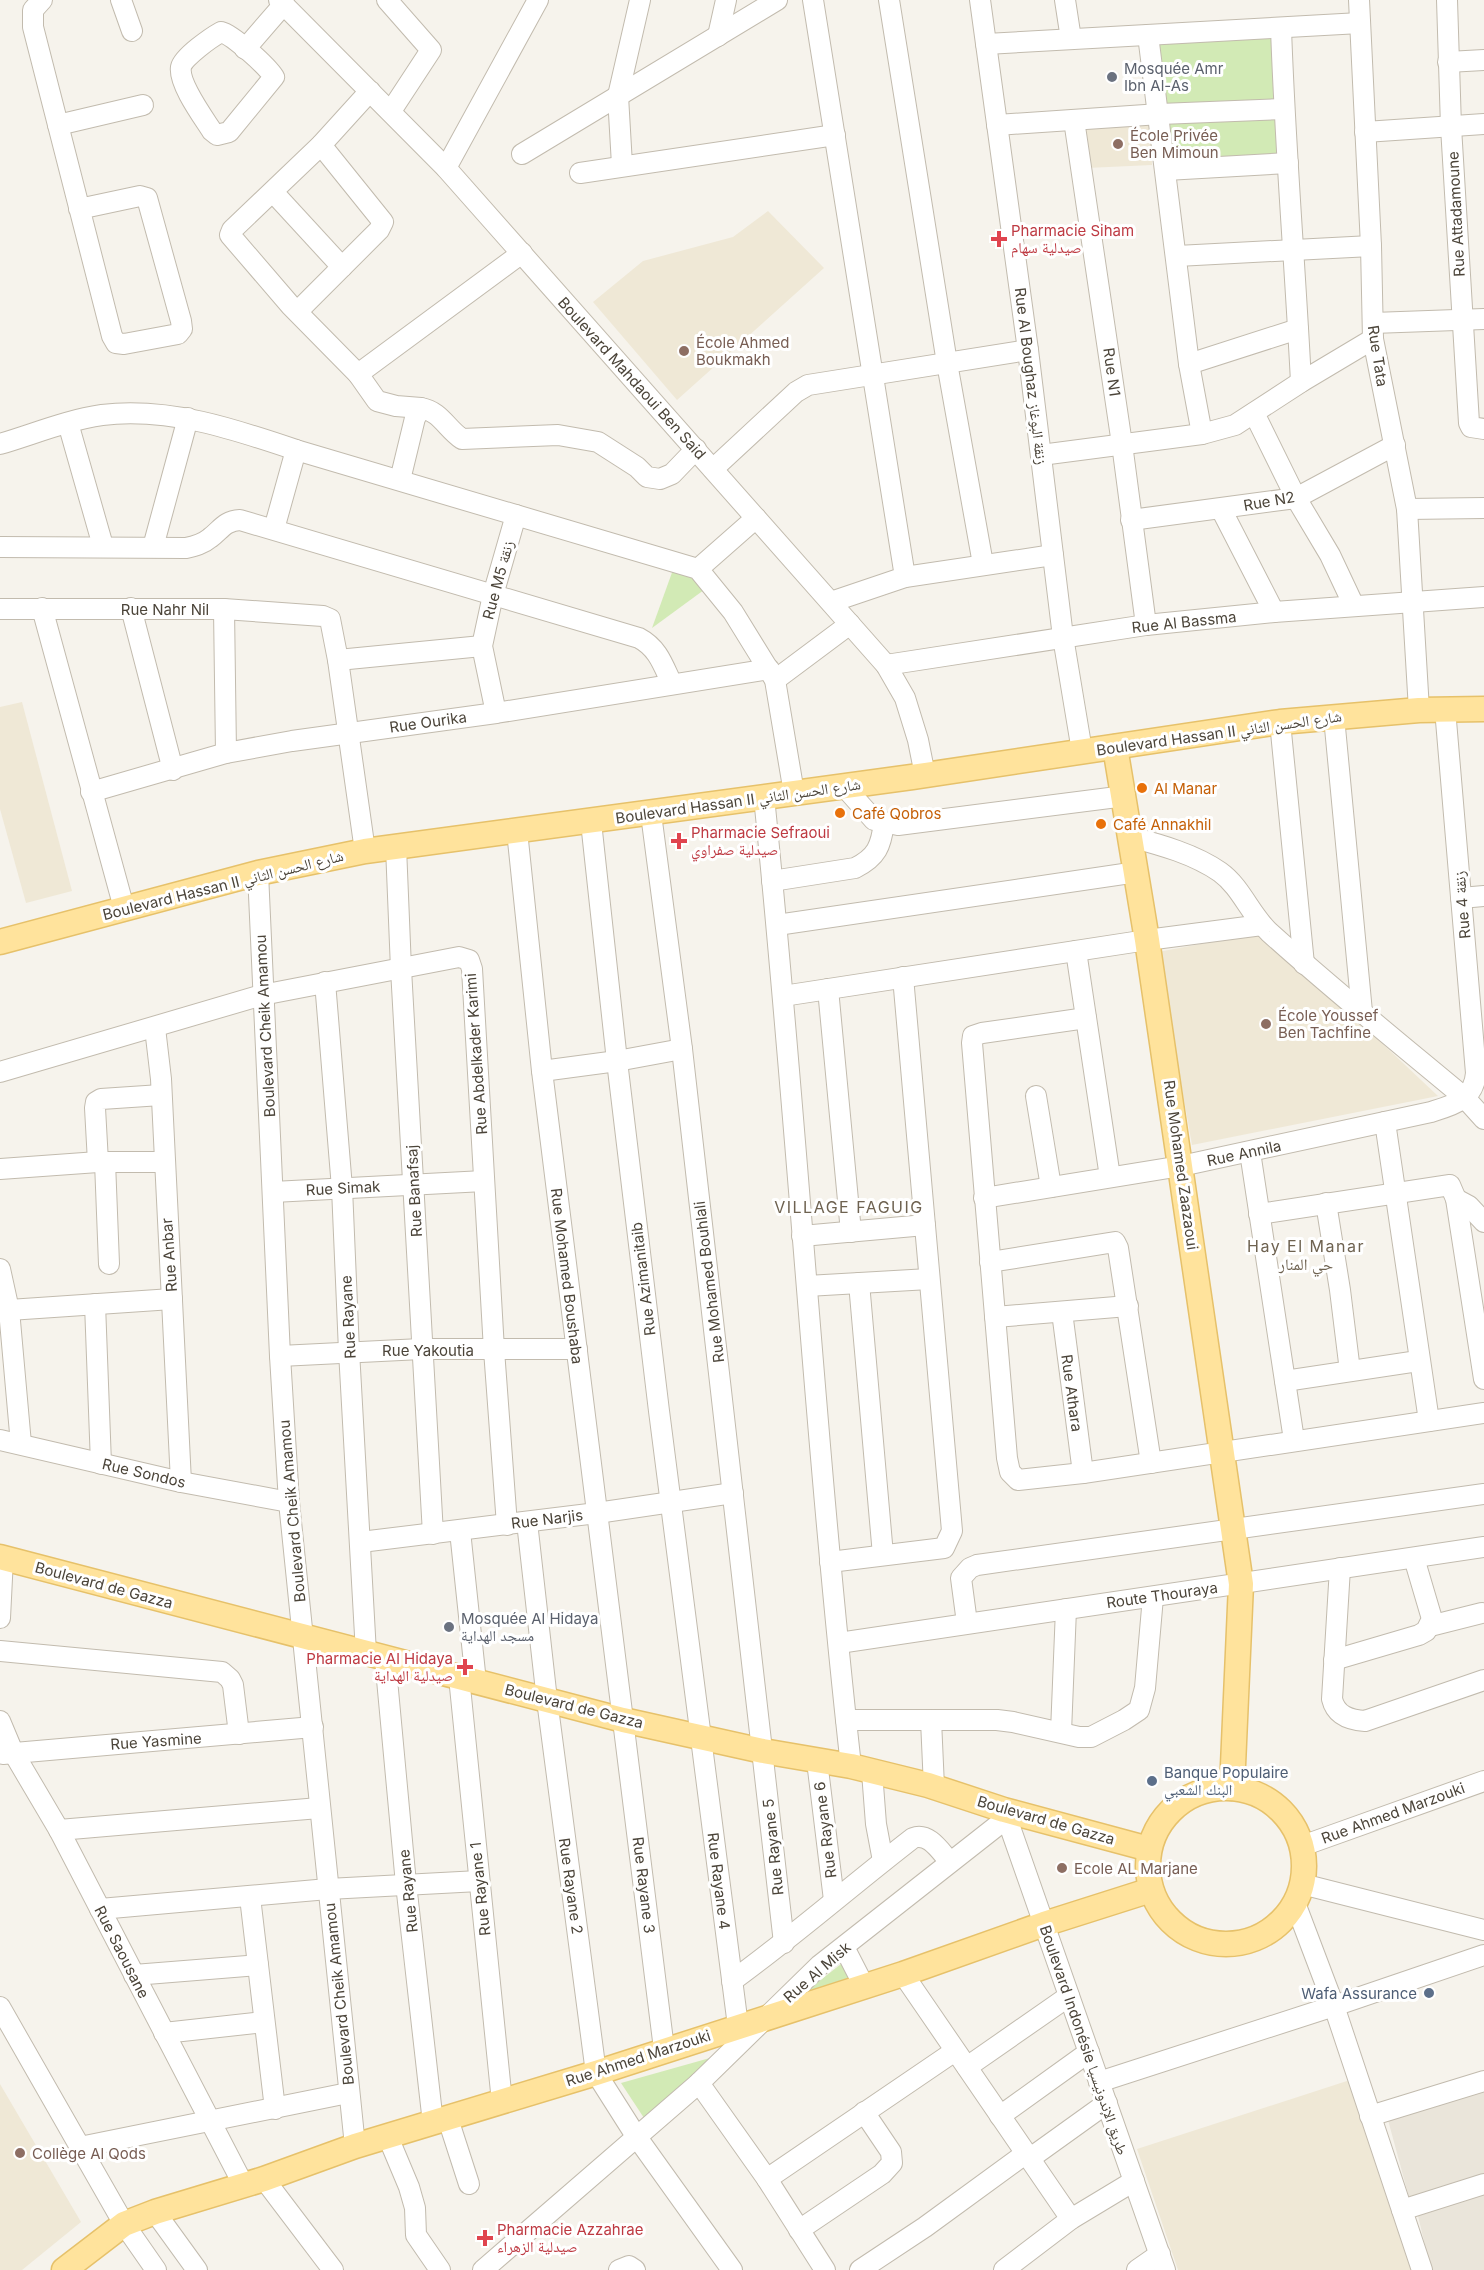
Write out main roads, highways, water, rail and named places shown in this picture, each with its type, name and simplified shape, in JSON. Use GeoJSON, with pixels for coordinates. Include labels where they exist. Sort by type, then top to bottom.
{"type":"FeatureCollection","features":[{"type":"Feature","properties":{"kind":"main road","name":"Boulevard Hassan II شارع الحسن الثاني"},"geometry":{"type":"LineString","coordinates":[[0,942],[258,873],[365,851],[651,814],[1280,722],[1419,710],[1484,709]]}},
{"type":"Feature","properties":{"kind":"main road","name":"Rue Mohamed Zaazaoui"},"geometry":{"type":"LineString","coordinates":[[1115,747],[1137,872],[1241,1584],[1232,1788]]}},
{"type":"Feature","properties":{"kind":"main road","name":"Boulevard de Gazza"},"geometry":{"type":"LineString","coordinates":[[2,1558],[623,1720],[763,1751],[861,1769],[934,1787],[1005,1814],[1149,1849]]}},
{"type":"Feature","properties":{"kind":"main road"},"geometry":{"type":"LineString","coordinates":[[1232,1788],[1251,1792],[1276,1806],[1294,1828],[1302,1846],[1304,1865],[1298,1894],[1280,1922],[1261,1935],[1238,1943],[1215,1943],[1192,1936],[1173,1922],[1158,1904],[1151,1890],[1149,1849],[1159,1825],[1181,1802],[1210,1790],[1232,1788]]}},
{"type":"Feature","properties":{"kind":"main road","name":"Rue Ahmed Marzouki"},"geometry":{"type":"LineString","coordinates":[[64,2270],[124,2224],[155,2212],[355,2146],[388,2138],[596,2073],[769,2015],[903,1974],[1044,1924],[1151,1890]]}},
{"type":"Feature","properties":{"kind":"place","name":"Mosquée Amr Ibn Al-As"},"geometry":{"type":"Point","coordinates":[1112,77]}},
{"type":"Feature","properties":{"kind":"place","name":"École Privée Ben Mimoun"},"geometry":{"type":"Point","coordinates":[1118,144]}},
{"type":"Feature","properties":{"kind":"place","name":"Pharmacie Siham صيدلية سهام"},"geometry":{"type":"Point","coordinates":[999,239]}},
{"type":"Feature","properties":{"kind":"place","name":"École Ahmed Boukmakh"},"geometry":{"type":"Point","coordinates":[684,351]}},
{"type":"Feature","properties":{"kind":"place","name":"Al Manar"},"geometry":{"type":"Point","coordinates":[1142,788]}},
{"type":"Feature","properties":{"kind":"place","name":"Café Qobros"},"geometry":{"type":"Point","coordinates":[840,813]}},
{"type":"Feature","properties":{"kind":"place","name":"Café Annakhil"},"geometry":{"type":"Point","coordinates":[1101,824]}},
{"type":"Feature","properties":{"kind":"place","name":"Pharmacie Sefraoui صيدلية صفراوي"},"geometry":{"type":"Point","coordinates":[679,841]}},
{"type":"Feature","properties":{"kind":"place","name":"École Youssef Ben Tachfine"},"geometry":{"type":"Point","coordinates":[1266,1024]}},
{"type":"Feature","properties":{"kind":"place","name":"Mosquée Al Hidaya مسجد الهداية"},"geometry":{"type":"Point","coordinates":[449,1627]}},
{"type":"Feature","properties":{"kind":"place","name":"Pharmacie Al Hidaya صيدلية الهداية"},"geometry":{"type":"Point","coordinates":[465,1667]}},
{"type":"Feature","properties":{"kind":"place","name":"Banque Populaire البنك الشعبي"},"geometry":{"type":"Point","coordinates":[1152,1781]}},
{"type":"Feature","properties":{"kind":"place","name":"Ecole AL Marjane"},"geometry":{"type":"Point","coordinates":[1062,1868]}},
{"type":"Feature","properties":{"kind":"place","name":"Wafa Assurance"},"geometry":{"type":"Point","coordinates":[1429,1993]}},
{"type":"Feature","properties":{"kind":"place","name":"Collège Al Qods"},"geometry":{"type":"Point","coordinates":[20,2153]}},
{"type":"Feature","properties":{"kind":"place","name":"Pharmacie Azzahrae صيدلية الزهراء"},"geometry":{"type":"Point","coordinates":[485,2238]}},
{"type":"Feature","properties":{"kind":"district","name":"VILLAGE FAGUIG"},"geometry":{"type":"Point","coordinates":[849,1207]}},
{"type":"Feature","properties":{"kind":"district","name":"Hay El Manar حي المنار"},"geometry":{"type":"Point","coordinates":[1306,1255]}}]}
